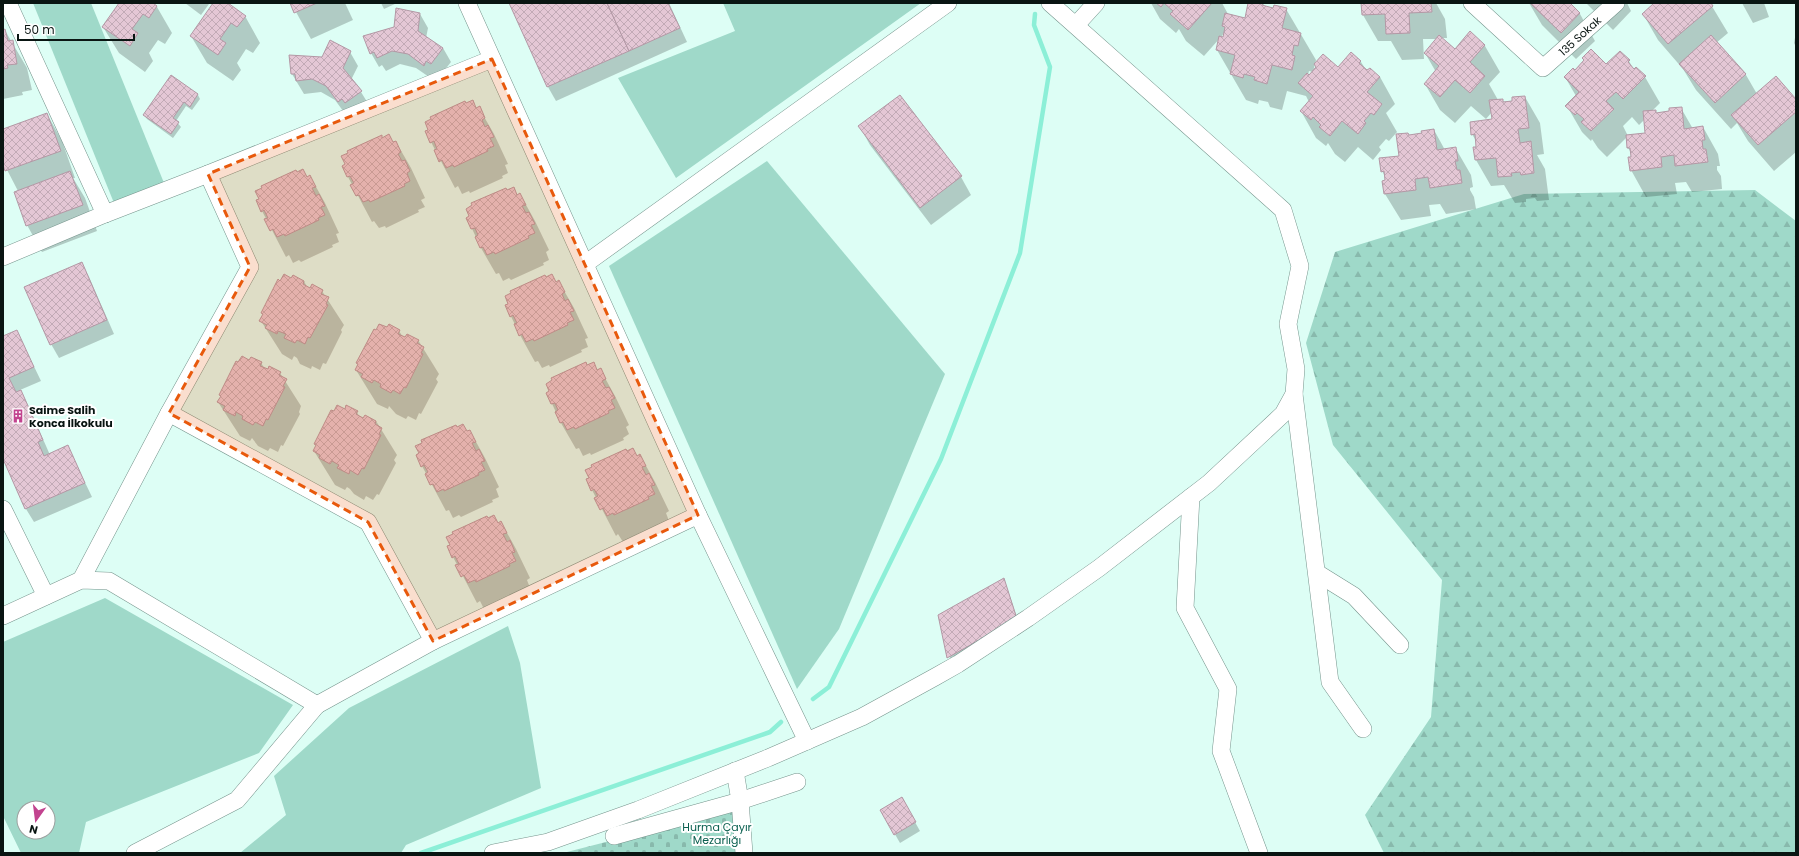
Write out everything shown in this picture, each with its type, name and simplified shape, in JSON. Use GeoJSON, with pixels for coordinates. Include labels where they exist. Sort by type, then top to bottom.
{"type":"FeatureCollection","features":[{"type":"Feature","properties":{"kind":"street"},"geometry":{"type":"LineString","coordinates":[[8,3],[105,214]]}},
{"type":"Feature","properties":{"kind":"street"},"geometry":{"type":"LineString","coordinates":[[467,3],[698,515],[807,741]]}},
{"type":"Feature","properties":{"kind":"street"},"geometry":{"type":"LineString","coordinates":[[585,264],[948,3]]}},
{"type":"Feature","properties":{"kind":"street"},"geometry":{"type":"LineString","coordinates":[[1050,3],[1283,210],[1300,266],[1288,324],[1296,369],[1294,394],[1330,682],[1363,729]]}},
{"type":"Feature","properties":{"kind":"street"},"geometry":{"type":"LineString","coordinates":[[1076,25],[1096,3]]}},
{"type":"Feature","properties":{"kind":"street","name":"135 Sokak"},"geometry":{"type":"LineString","coordinates":[[1472,3],[1543,68],[1616,3]]}},
{"type":"Feature","properties":{"kind":"street"},"geometry":{"type":"LineString","coordinates":[[3,257],[105,214],[492,59]]}},
{"type":"Feature","properties":{"kind":"street"},"geometry":{"type":"LineString","coordinates":[[81,580],[169,413],[250,267],[208,174]]}},
{"type":"Feature","properties":{"kind":"street"},"geometry":{"type":"LineString","coordinates":[[493,853],[548,842],[638,810],[735,771],[862,717],[958,664],[1028,618],[1099,568],[1209,483],[1283,414],[1294,394]]}},
{"type":"Feature","properties":{"kind":"street"},"geometry":{"type":"LineString","coordinates":[[169,413],[368,522],[433,641]]}},
{"type":"Feature","properties":{"kind":"street"},"geometry":{"type":"LineString","coordinates":[[1191,497],[1185,608],[1228,689],[1221,751],[1259,853]]}},
{"type":"Feature","properties":{"kind":"street"},"geometry":{"type":"LineString","coordinates":[[3,509],[46,596]]}},
{"type":"Feature","properties":{"kind":"street"},"geometry":{"type":"LineString","coordinates":[[135,853],[237,800],[317,705],[433,641],[698,515]]}},
{"type":"Feature","properties":{"kind":"street"},"geometry":{"type":"LineString","coordinates":[[1317,573],[1354,596],[1400,645]]}},
{"type":"Feature","properties":{"kind":"street"},"geometry":{"type":"LineString","coordinates":[[3,616],[81,580],[109,580],[317,705]]}},
{"type":"Feature","properties":{"kind":"street"},"geometry":{"type":"LineString","coordinates":[[735,771],[740,801],[744,853]]}},
{"type":"Feature","properties":{"kind":"street"},"geometry":{"type":"LineString","coordinates":[[614,836],[740,801],[797,782]]}},
{"type":"Feature","properties":{"kind":"highlighted area"},"geometry":{"type":"Polygon","coordinates":[[[492,59],[698,515],[433,641],[368,522],[169,413],[250,267],[208,174],[492,59]]]}},
{"type":"Feature","properties":{"kind":"green space"},"geometry":{"type":"Polygon","coordinates":[[[33,3],[91,3],[164,183],[114,203],[33,3]]]}},
{"type":"Feature","properties":{"kind":"green space"},"geometry":{"type":"Polygon","coordinates":[[[723,3],[921,3],[676,178],[618,78],[735,31],[723,3]]]}},
{"type":"Feature","properties":{"kind":"green space"},"geometry":{"type":"Polygon","coordinates":[[[767,161],[945,374],[839,629],[797,689],[609,266],[767,161]]]}},
{"type":"Feature","properties":{"kind":"green space"},"geometry":{"type":"Polygon","coordinates":[[[1755,190],[1796,221],[1796,853],[1384,853],[1365,815],[1431,717],[1442,580],[1333,445],[1306,343],[1335,252],[1524,194],[1755,190]]]}},
{"type":"Feature","properties":{"kind":"green space"},"geometry":{"type":"Polygon","coordinates":[[[105,598],[293,705],[259,753],[86,822],[79,853],[21,853],[3,816],[3,642],[105,598]]]}},
{"type":"Feature","properties":{"kind":"green space"},"geometry":{"type":"Polygon","coordinates":[[[508,626],[520,663],[541,788],[406,845],[401,853],[240,853],[286,815],[274,776],[349,708],[508,626]]]}},
{"type":"Feature","properties":{"kind":"green space","name":"Hurma Çayır Mezarlığı"},"geometry":{"type":"Polygon","coordinates":[[[735,809],[736,853],[563,853],[735,809]]]}},
{"type":"Feature","properties":{"kind":"building"},"geometry":{"type":"Polygon","coordinates":[[[119,3],[153,3],[157,6],[149,18],[143,14],[132,29],[138,33],[130,46],[102,27],[119,3]]]}},
{"type":"Feature","properties":{"kind":"building"},"geometry":{"type":"Polygon","coordinates":[[[213,3],[228,3],[246,16],[237,27],[231,23],[220,39],[226,43],[218,55],[190,36],[213,3]]]}},
{"type":"Feature","properties":{"kind":"building"},"geometry":{"type":"Polygon","coordinates":[[[290,3],[317,3],[294,13],[290,3]]]}},
{"type":"Feature","properties":{"kind":"building"},"geometry":{"type":"Polygon","coordinates":[[[509,3],[607,3],[629,51],[547,87],[509,3]]]}},
{"type":"Feature","properties":{"kind":"building"},"geometry":{"type":"Polygon","coordinates":[[[607,3],[668,3],[680,28],[629,51],[607,3]]]}},
{"type":"Feature","properties":{"kind":"building"},"geometry":{"type":"Polygon","coordinates":[[[1156,3],[1164,3],[1161,7],[1156,3]]]}},
{"type":"Feature","properties":{"kind":"building"},"geometry":{"type":"Polygon","coordinates":[[[1164,3],[1212,3],[1188,30],[1170,14],[1173,11],[1164,3]]]}},
{"type":"Feature","properties":{"kind":"building"},"geometry":{"type":"Polygon","coordinates":[[[1248,3],[1263,3],[1262,5],[1273,8],[1274,5],[1287,8],[1282,28],[1301,33],[1298,46],[1294,45],[1292,55],[1295,56],[1292,70],[1272,65],[1267,84],[1254,80],[1255,77],[1244,74],[1243,78],[1230,74],[1235,55],[1216,50],[1219,36],[1223,37],[1225,27],[1222,26],[1225,13],[1245,18],[1248,3]]]}},
{"type":"Feature","properties":{"kind":"building"},"geometry":{"type":"Polygon","coordinates":[[[1361,3],[1431,3],[1432,12],[1409,13],[1410,33],[1386,34],[1385,14],[1362,15],[1361,3]]]}},
{"type":"Feature","properties":{"kind":"building"},"geometry":{"type":"Polygon","coordinates":[[[1530,3],[1570,3],[1580,13],[1561,33],[1530,3]]]}},
{"type":"Feature","properties":{"kind":"building"},"geometry":{"type":"Polygon","coordinates":[[[1654,3],[1711,3],[1713,6],[1668,44],[1642,14],[1654,3]]]}},
{"type":"Feature","properties":{"kind":"building"},"geometry":{"type":"Polygon","coordinates":[[[396,8],[420,13],[418,31],[443,48],[431,64],[426,61],[424,66],[408,54],[392,51],[377,58],[374,52],[370,54],[363,36],[394,27],[396,8]]]}},
{"type":"Feature","properties":{"kind":"building"},"geometry":{"type":"Polygon","coordinates":[[[5,29],[8,41],[13,40],[17,64],[7,65],[8,68],[3,69],[3,30],[5,29]]]}},
{"type":"Feature","properties":{"kind":"building"},"geometry":{"type":"Polygon","coordinates":[[[1470,31],[1485,45],[1470,62],[1485,76],[1470,93],[1455,80],[1440,97],[1424,84],[1439,66],[1424,53],[1439,35],[1455,49],[1470,31]]]}},
{"type":"Feature","properties":{"kind":"building"},"geometry":{"type":"Polygon","coordinates":[[[1711,35],[1746,74],[1715,103],[1679,64],[1711,35]]]}},
{"type":"Feature","properties":{"kind":"building"},"geometry":{"type":"Polygon","coordinates":[[[330,40],[351,51],[343,68],[362,91],[345,103],[342,99],[338,102],[326,86],[312,79],[296,81],[295,74],[291,74],[289,55],[322,57],[330,40]]]}},
{"type":"Feature","properties":{"kind":"building"},"geometry":{"type":"Polygon","coordinates":[[[1591,49],[1606,64],[1620,51],[1630,60],[1628,62],[1634,69],[1636,67],[1646,76],[1623,99],[1616,92],[1606,101],[1614,109],[1591,131],[1581,122],[1584,119],[1577,113],[1575,115],[1565,106],[1579,92],[1564,77],[1573,68],[1575,70],[1584,60],[1582,58],[1591,49]]]}},
{"type":"Feature","properties":{"kind":"building"},"geometry":{"type":"Polygon","coordinates":[[[1351,52],[1361,61],[1359,63],[1367,70],[1370,68],[1380,77],[1367,92],[1382,104],[1374,115],[1371,113],[1364,121],[1366,123],[1358,134],[1342,121],[1330,136],[1319,127],[1321,125],[1313,117],[1311,120],[1300,111],[1313,96],[1298,83],[1307,73],[1309,75],[1316,67],[1314,64],[1323,54],[1338,67],[1351,52]]]}},
{"type":"Feature","properties":{"kind":"building"},"geometry":{"type":"Polygon","coordinates":[[[171,75],[198,94],[190,107],[184,102],[173,118],[179,122],[171,134],[143,115],[171,75]]]}},
{"type":"Feature","properties":{"kind":"building"},"geometry":{"type":"Polygon","coordinates":[[[1776,76],[1796,99],[1796,112],[1758,145],[1731,115],[1776,76]]]}},
{"type":"Feature","properties":{"kind":"building"},"geometry":{"type":"Polygon","coordinates":[[[900,95],[962,176],[920,208],[858,126],[900,95]]]}},
{"type":"Feature","properties":{"kind":"building"},"geometry":{"type":"Polygon","coordinates":[[[1525,96],[1529,128],[1518,129],[1520,143],[1531,141],[1534,173],[1521,175],[1520,172],[1511,173],[1512,176],[1498,177],[1496,158],[1475,160],[1473,147],[1476,147],[1475,134],[1471,135],[1470,122],[1492,119],[1489,100],[1503,99],[1503,102],[1512,101],[1512,97],[1525,96]]]}},
{"type":"Feature","properties":{"kind":"building"},"geometry":{"type":"Polygon","coordinates":[[[473,100],[476,108],[480,106],[485,118],[482,120],[485,127],[488,125],[494,137],[490,138],[494,146],[487,149],[488,151],[454,167],[453,165],[446,168],[442,160],[439,162],[434,150],[437,149],[434,141],[430,143],[425,131],[428,130],[425,122],[431,119],[430,117],[465,101],[466,103],[473,100]]]}},
{"type":"Feature","properties":{"kind":"building"},"geometry":{"type":"Polygon","coordinates":[[[1682,107],[1684,129],[1703,126],[1705,140],[1702,140],[1703,149],[1706,149],[1708,162],[1675,166],[1674,155],[1661,157],[1662,167],[1630,171],[1628,157],[1631,157],[1630,148],[1627,148],[1626,135],[1645,133],[1643,111],[1656,110],[1656,113],[1669,111],[1669,108],[1682,107]]]}},
{"type":"Feature","properties":{"kind":"building"},"geometry":{"type":"Polygon","coordinates":[[[47,113],[61,151],[5,171],[3,165],[3,129],[47,113]]]}},
{"type":"Feature","properties":{"kind":"building"},"geometry":{"type":"Polygon","coordinates":[[[1434,129],[1437,150],[1456,147],[1458,161],[1455,161],[1457,170],[1460,170],[1462,183],[1430,188],[1428,177],[1415,179],[1416,190],[1384,194],[1382,181],[1385,180],[1384,171],[1381,172],[1379,158],[1399,156],[1396,134],[1408,133],[1409,135],[1434,129]]]}},
{"type":"Feature","properties":{"kind":"building"},"geometry":{"type":"Polygon","coordinates":[[[389,134],[393,142],[396,141],[401,152],[398,154],[402,161],[405,160],[410,171],[407,173],[410,181],[404,184],[405,186],[370,202],[369,200],[363,202],[359,195],[356,196],[350,185],[354,183],[350,176],[347,177],[342,166],[345,164],[341,156],[348,153],[347,151],[382,135],[382,138],[389,134]]]}},
{"type":"Feature","properties":{"kind":"building"},"geometry":{"type":"Polygon","coordinates":[[[303,169],[307,177],[310,175],[316,187],[312,188],[316,196],[319,194],[325,206],[321,207],[325,215],[318,218],[319,220],[285,236],[284,234],[277,237],[273,229],[270,231],[264,219],[268,218],[264,210],[261,212],[256,200],[259,199],[255,191],[262,188],[261,186],[296,170],[297,172],[303,169]]]}},
{"type":"Feature","properties":{"kind":"building"},"geometry":{"type":"Polygon","coordinates":[[[70,171],[83,205],[26,226],[14,192],[70,171]]]}},
{"type":"Feature","properties":{"kind":"building"},"geometry":{"type":"Polygon","coordinates":[[[514,187],[517,195],[520,193],[526,205],[522,206],[526,213],[529,212],[535,224],[531,225],[535,233],[528,236],[529,238],[495,254],[494,252],[487,255],[483,247],[480,248],[475,237],[478,235],[475,228],[471,229],[466,218],[469,216],[466,209],[472,205],[471,203],[506,188],[507,190],[514,187]]]}},
{"type":"Feature","properties":{"kind":"building"},"geometry":{"type":"Polygon","coordinates":[[[82,262],[107,320],[50,345],[24,287],[82,262]]]}},
{"type":"Feature","properties":{"kind":"building"},"geometry":{"type":"Polygon","coordinates":[[[284,274],[291,278],[293,275],[304,281],[303,284],[310,288],[312,284],[323,290],[321,294],[329,297],[326,304],[328,305],[310,338],[308,337],[305,344],[297,340],[295,343],[284,338],[286,334],[278,331],[277,334],[265,328],[267,325],[259,321],[263,314],[261,313],[278,279],[280,281],[284,274]]]}},
{"type":"Feature","properties":{"kind":"building"},"geometry":{"type":"Polygon","coordinates":[[[552,274],[556,282],[559,280],[565,292],[562,294],[565,301],[568,299],[574,311],[570,312],[574,320],[567,323],[568,325],[534,341],[533,339],[526,342],[522,334],[519,336],[514,324],[517,323],[513,315],[510,317],[505,305],[508,304],[505,296],[511,293],[510,291],[545,275],[546,277],[552,274]]]}},
{"type":"Feature","properties":{"kind":"building"},"geometry":{"type":"Polygon","coordinates":[[[379,324],[387,327],[389,324],[400,330],[398,334],[405,337],[407,334],[419,340],[417,343],[424,347],[421,353],[423,354],[406,388],[404,387],[400,394],[393,390],[391,393],[380,387],[381,384],[374,380],[372,383],[361,377],[363,374],[355,370],[358,364],[356,363],[374,329],[376,330],[379,324]]]}},
{"type":"Feature","properties":{"kind":"building","name":"Saime Salih Konca İlkokulu"},"geometry":{"type":"Polygon","coordinates":[[[17,330],[34,367],[9,378],[16,392],[21,390],[43,440],[38,442],[44,456],[68,445],[85,483],[25,509],[3,459],[3,336],[17,330]]]}},
{"type":"Feature","properties":{"kind":"building"},"geometry":{"type":"Polygon","coordinates":[[[242,356],[249,360],[251,357],[262,362],[260,366],[268,369],[269,366],[281,372],[279,375],[287,379],[283,386],[285,387],[268,420],[266,419],[263,426],[255,422],[253,425],[242,419],[243,416],[236,412],[235,416],[223,410],[225,406],[217,402],[236,361],[238,362],[242,356]]]}},
{"type":"Feature","properties":{"kind":"building"},"geometry":{"type":"Polygon","coordinates":[[[586,362],[587,365],[594,362],[597,370],[601,368],[606,379],[602,381],[606,388],[609,387],[615,398],[611,400],[615,408],[608,411],[609,413],[575,429],[574,427],[567,430],[563,422],[560,423],[555,412],[558,410],[555,403],[551,404],[546,393],[549,391],[546,384],[552,380],[551,378],[586,362]]]}},
{"type":"Feature","properties":{"kind":"building"},"geometry":{"type":"Polygon","coordinates":[[[337,405],[345,409],[346,405],[358,411],[356,414],[363,418],[365,415],[376,421],[375,424],[382,428],[379,434],[381,435],[364,469],[362,468],[358,475],[350,470],[349,474],[337,468],[339,465],[332,461],[330,464],[319,458],[320,455],[313,451],[316,445],[314,444],[331,410],[334,411],[337,405]]]}},
{"type":"Feature","properties":{"kind":"building"},"geometry":{"type":"Polygon","coordinates":[[[463,424],[467,431],[470,430],[476,442],[472,443],[476,451],[479,449],[485,461],[481,462],[485,470],[478,473],[479,475],[444,491],[444,489],[437,492],[433,484],[430,485],[425,474],[428,472],[424,465],[421,467],[416,455],[419,453],[415,446],[422,443],[421,440],[456,425],[457,427],[463,424]]]}},
{"type":"Feature","properties":{"kind":"building"},"geometry":{"type":"Polygon","coordinates":[[[633,448],[637,456],[640,454],[646,466],[642,467],[646,475],[649,473],[655,485],[651,486],[655,494],[648,497],[649,499],[614,515],[613,513],[607,516],[603,508],[600,510],[594,498],[598,496],[594,489],[591,491],[586,479],[589,478],[585,470],[592,467],[591,465],[626,449],[627,451],[633,448]]]}},
{"type":"Feature","properties":{"kind":"building"},"geometry":{"type":"Polygon","coordinates":[[[494,515],[498,523],[501,521],[507,533],[503,534],[507,542],[510,540],[515,552],[512,553],[516,561],[509,564],[510,566],[476,582],[475,580],[468,583],[464,575],[461,577],[455,565],[459,564],[455,556],[452,558],[447,546],[450,545],[446,537],[453,534],[452,532],[487,516],[488,518],[494,515]]]}},
{"type":"Feature","properties":{"kind":"building"},"geometry":{"type":"Polygon","coordinates":[[[1004,578],[1017,619],[947,658],[938,615],[1004,578]]]}},
{"type":"Feature","properties":{"kind":"building"},"geometry":{"type":"Polygon","coordinates":[[[902,797],[916,822],[894,835],[880,810],[902,797]]]}},
{"type":"Feature","properties":{"kind":"waterway"},"geometry":{"type":"LineString","coordinates":[[813,699],[829,687],[941,459],[1020,253],[1050,67],[1034,25],[1035,14]]}},
{"type":"Feature","properties":{"kind":"waterway"},"geometry":{"type":"LineString","coordinates":[[421,853],[770,732],[781,722]]}},
{"type":"Feature","properties":{"kind":"place","name":"Saime Salih Konca İlkokulu"},"geometry":{"type":"Point","coordinates":[18,416]}}]}
